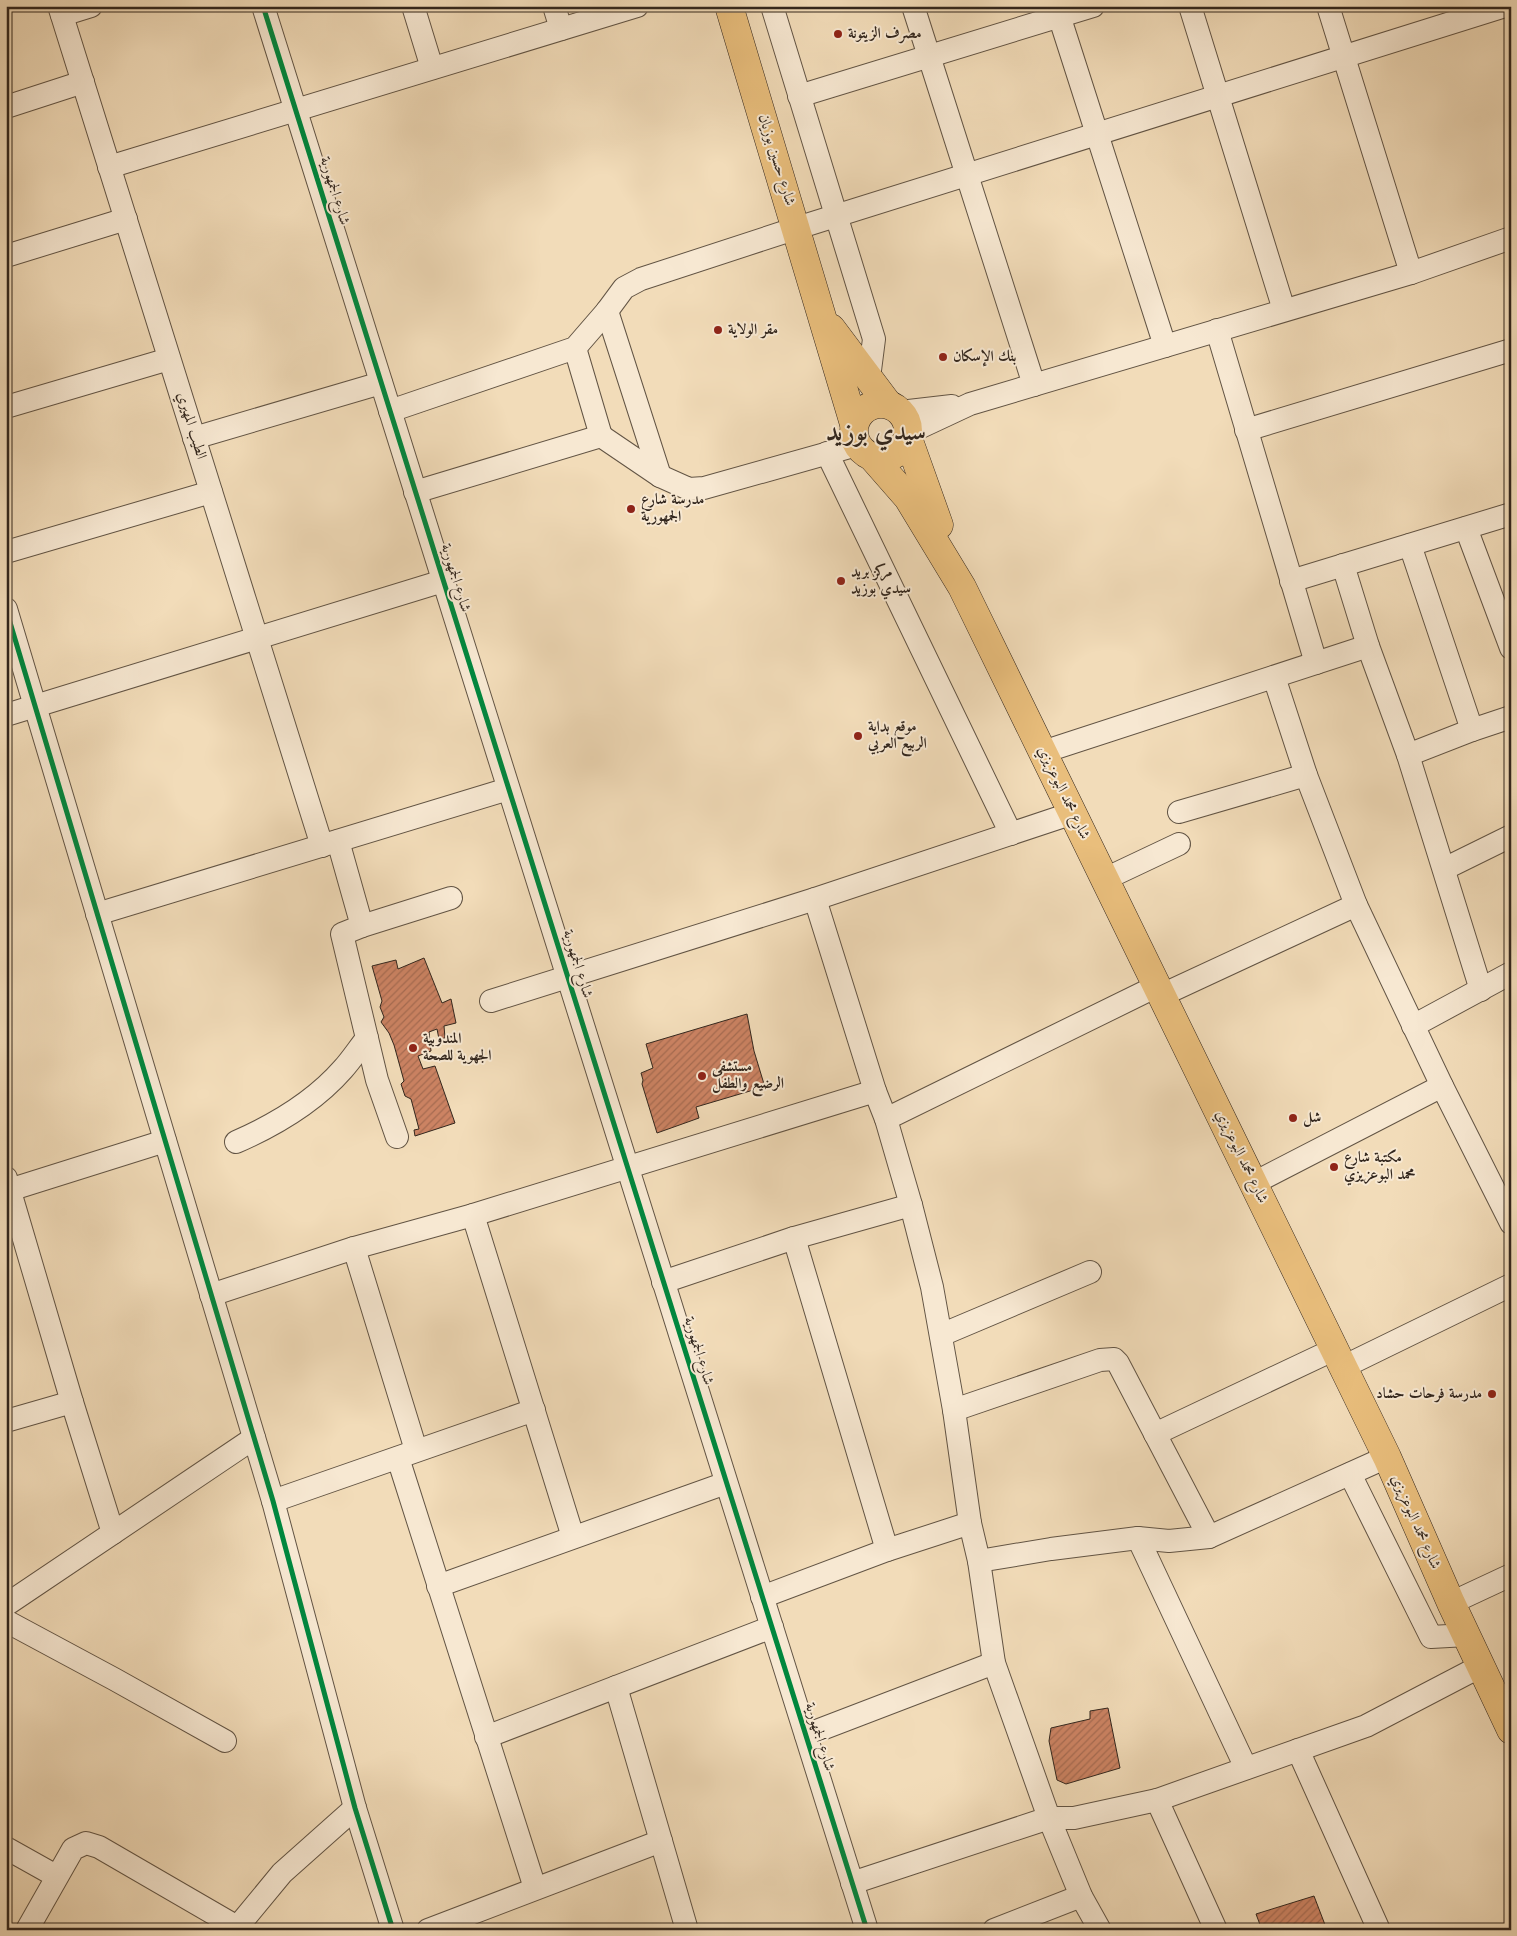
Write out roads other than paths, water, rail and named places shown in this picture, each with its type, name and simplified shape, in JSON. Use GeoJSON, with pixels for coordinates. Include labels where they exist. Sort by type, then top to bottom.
{"type":"FeatureCollection","features":[{"type":"Feature","properties":{"kind":"main road","name":"شارع حسين بوزيان"},"geometry":{"type":"LineString","coordinates":[[729,6],[861,442]]}},
{"type":"Feature","properties":{"kind":"main road","name":"شارع حسين بوزيان"},"geometry":{"type":"LineString","coordinates":[[821,314],[901,422]]}},
{"type":"Feature","properties":{"kind":"main road"},"geometry":{"type":"LineString","coordinates":[[877,403],[901,422],[903,448],[895,455],[884,458],[861,442],[859,414],[867,407],[877,403]]}},
{"type":"Feature","properties":{"kind":"main road","name":"شارع محمد البوعزيزي"},"geometry":{"type":"LineString","coordinates":[[901,422],[962,588]]}},
{"type":"Feature","properties":{"kind":"main road","name":"شارع محمد البوعزيزي"},"geometry":{"type":"LineString","coordinates":[[861,442],[908,498],[962,588],[1387,1457],[1450,1603],[1511,1730]]}},
{"type":"Feature","properties":{"kind":"street"},"geometry":{"type":"LineString","coordinates":[[61,11],[91,6]]}},
{"type":"Feature","properties":{"kind":"street","name":"شارع الجمهورية"},"geometry":{"type":"LineString","coordinates":[[263,6],[867,1930]]}},
{"type":"Feature","properties":{"kind":"street"},"geometry":{"type":"LineString","coordinates":[[413,6],[432,68]]}},
{"type":"Feature","properties":{"kind":"street"},"geometry":{"type":"LineString","coordinates":[[554,6],[561,29]]}},
{"type":"Feature","properties":{"kind":"street"},"geometry":{"type":"LineString","coordinates":[[110,167],[637,6]]}},
{"type":"Feature","properties":{"kind":"street"},"geometry":{"type":"LineString","coordinates":[[772,6],[874,339],[869,378]]}},
{"type":"Feature","properties":{"kind":"street"},"geometry":{"type":"LineString","coordinates":[[914,6],[1034,385]]}},
{"type":"Feature","properties":{"kind":"street"},"geometry":{"type":"LineString","coordinates":[[799,96],[930,56],[1058,11],[1093,6]]}},
{"type":"Feature","properties":{"kind":"street"},"geometry":{"type":"LineString","coordinates":[[1190,6],[1284,310]]}},
{"type":"Feature","properties":{"kind":"street"},"geometry":{"type":"LineString","coordinates":[[1328,6],[1410,273]]}},
{"type":"Feature","properties":{"kind":"street"},"geometry":{"type":"LineString","coordinates":[[390,411],[575,348],[607,312],[624,288],[642,279],[967,174],[1505,6]]}},
{"type":"Feature","properties":{"kind":"street","name":"الطيب المهيري"},"geometry":{"type":"LineString","coordinates":[[61,11],[257,638],[330,843],[362,926]]}},
{"type":"Feature","properties":{"kind":"street"},"geometry":{"type":"LineString","coordinates":[[1058,11],[1165,346]]}},
{"type":"Feature","properties":{"kind":"street"},"geometry":{"type":"LineString","coordinates":[[6,107],[83,82]]}},
{"type":"Feature","properties":{"kind":"street"},"geometry":{"type":"LineString","coordinates":[[6,256],[126,219]]}},
{"type":"Feature","properties":{"kind":"street"},"geometry":{"type":"LineString","coordinates":[[901,422],[970,404],[1410,273],[1511,238]]}},
{"type":"Feature","properties":{"kind":"street"},"geometry":{"type":"LineString","coordinates":[[607,312],[660,476]]}},
{"type":"Feature","properties":{"kind":"street"},"geometry":{"type":"LineString","coordinates":[[1217,330],[1316,663]]}},
{"type":"Feature","properties":{"kind":"street"},"geometry":{"type":"LineString","coordinates":[[575,348],[601,436],[660,476],[689,489],[704,488],[861,442]]}},
{"type":"Feature","properties":{"kind":"street"},"geometry":{"type":"LineString","coordinates":[[1246,430],[1511,350]]}},
{"type":"Feature","properties":{"kind":"street"},"geometry":{"type":"LineString","coordinates":[[6,407],[170,359]]}},
{"type":"Feature","properties":{"kind":"street"},"geometry":{"type":"LineString","coordinates":[[194,438],[381,383]]}},
{"type":"Feature","properties":{"kind":"street"},"geometry":{"type":"LineString","coordinates":[[416,492],[601,436]]}},
{"type":"Feature","properties":{"kind":"street"},"geometry":{"type":"LineString","coordinates":[[828,453],[1011,834]]}},
{"type":"Feature","properties":{"kind":"street"},"geometry":{"type":"LineString","coordinates":[[6,552],[211,492]]}},
{"type":"Feature","properties":{"kind":"street"},"geometry":{"type":"LineString","coordinates":[[1291,581],[1511,514]]}},
{"type":"Feature","properties":{"kind":"street"},"geometry":{"type":"LineString","coordinates":[[1466,528],[1511,648]]}},
{"type":"Feature","properties":{"kind":"street"},"geometry":{"type":"LineString","coordinates":[[1410,545],[1472,730]]}},
{"type":"Feature","properties":{"kind":"street"},"geometry":{"type":"LineString","coordinates":[[1343,565],[1368,646],[1408,755],[1481,990]]}},
{"type":"Feature","properties":{"kind":"street"},"geometry":{"type":"LineString","coordinates":[[6,715],[443,581]]}},
{"type":"Feature","properties":{"kind":"street"},"geometry":{"type":"LineString","coordinates":[[6,609],[273,1501],[355,1808],[393,1930]]}},
{"type":"Feature","properties":{"kind":"street"},"geometry":{"type":"LineString","coordinates":[[1043,752],[1368,646]]}},
{"type":"Feature","properties":{"kind":"street"},"geometry":{"type":"LineString","coordinates":[[1274,676],[1306,775],[1356,905],[1442,1086],[1511,1222]]}},
{"type":"Feature","properties":{"kind":"street"},"geometry":{"type":"LineString","coordinates":[[1408,755],[1511,717]]}},
{"type":"Feature","properties":{"kind":"street"},"geometry":{"type":"LineString","coordinates":[[1179,812],[1306,775]]}},
{"type":"Feature","properties":{"kind":"street"},"geometry":{"type":"LineString","coordinates":[[97,914],[508,789]]}},
{"type":"Feature","properties":{"kind":"street"},"geometry":{"type":"LineString","coordinates":[[491,1001],[815,899],[1073,813]]}},
{"type":"Feature","properties":{"kind":"street"},"geometry":{"type":"LineString","coordinates":[[1444,869],[1511,836]]}},
{"type":"Feature","properties":{"kind":"street"},"geometry":{"type":"LineString","coordinates":[[1105,879],[1180,844]]}},
{"type":"Feature","properties":{"kind":"street"},"geometry":{"type":"LineString","coordinates":[[397,1137],[377,1080],[342,934],[451,898]]}},
{"type":"Feature","properties":{"kind":"street"},"geometry":{"type":"LineString","coordinates":[[815,899],[875,1092],[886,1119],[932,1287],[954,1410],[970,1523],[994,1663],[1049,1818],[1081,1896],[1100,1930]]}},
{"type":"Feature","properties":{"kind":"street"},"geometry":{"type":"LineString","coordinates":[[886,1119],[1159,991],[1356,905]]}},
{"type":"Feature","properties":{"kind":"street"},"geometry":{"type":"LineString","coordinates":[[1413,1026],[1511,973]]}},
{"type":"Feature","properties":{"kind":"street"},"geometry":{"type":"LineString","coordinates":[[236,1142],[256,1133],[308,1101],[342,1070],[367,1038]]}},
{"type":"Feature","properties":{"kind":"street"},"geometry":{"type":"LineString","coordinates":[[1254,1183],[1442,1086]]}},
{"type":"Feature","properties":{"kind":"street"},"geometry":{"type":"LineString","coordinates":[[211,1295],[354,1248],[473,1215],[875,1092]]}},
{"type":"Feature","properties":{"kind":"street"},"geometry":{"type":"LineString","coordinates":[[113,1533],[7,1186],[165,1141]]}},
{"type":"Feature","properties":{"kind":"street"},"geometry":{"type":"LineString","coordinates":[[663,1282],[794,1238],[911,1205]]}},
{"type":"Feature","properties":{"kind":"street"},"geometry":{"type":"LineString","coordinates":[[473,1215],[573,1538]]}},
{"type":"Feature","properties":{"kind":"street"},"geometry":{"type":"LineString","coordinates":[[794,1238],[887,1550]]}},
{"type":"Feature","properties":{"kind":"street"},"geometry":{"type":"LineString","coordinates":[[354,1248],[407,1454],[438,1586],[535,1888]]}},
{"type":"Feature","properties":{"kind":"street"},"geometry":{"type":"LineString","coordinates":[[941,1335],[1090,1272]]}},
{"type":"Feature","properties":{"kind":"street"},"geometry":{"type":"LineString","coordinates":[[1155,1434],[1511,1285]]}},
{"type":"Feature","properties":{"kind":"street"},"geometry":{"type":"LineString","coordinates":[[954,1410],[1100,1360],[1114,1359],[1118,1363],[1209,1537]]}},
{"type":"Feature","properties":{"kind":"street"},"geometry":{"type":"LineString","coordinates":[[6,1420],[72,1402]]}},
{"type":"Feature","properties":{"kind":"street"},"geometry":{"type":"LineString","coordinates":[[273,1501],[534,1410]]}},
{"type":"Feature","properties":{"kind":"street"},"geometry":{"type":"LineString","coordinates":[[6,1605],[254,1438]]}},
{"type":"Feature","properties":{"kind":"street"},"geometry":{"type":"LineString","coordinates":[[978,1562],[1051,1549],[1138,1538],[1169,1541],[1209,1537],[1387,1457]]}},
{"type":"Feature","properties":{"kind":"street"},"geometry":{"type":"LineString","coordinates":[[1350,1474],[1431,1638],[1466,1635]]}},
{"type":"Feature","properties":{"kind":"street"},"geometry":{"type":"LineString","coordinates":[[438,1586],[726,1483]]}},
{"type":"Feature","properties":{"kind":"street"},"geometry":{"type":"LineString","coordinates":[[762,1597],[887,1550],[970,1523]]}},
{"type":"Feature","properties":{"kind":"street"},"geometry":{"type":"LineString","coordinates":[[1138,1538],[1246,1768]]}},
{"type":"Feature","properties":{"kind":"street"},"geometry":{"type":"LineString","coordinates":[[1450,1603],[1511,1575]]}},
{"type":"Feature","properties":{"kind":"street"},"geometry":{"type":"LineString","coordinates":[[6,1621],[225,1741]]}},
{"type":"Feature","properties":{"kind":"street"},"geometry":{"type":"LineString","coordinates":[[486,1737],[772,1627]]}},
{"type":"Feature","properties":{"kind":"street"},"geometry":{"type":"LineString","coordinates":[[806,1734],[994,1663]]}},
{"type":"Feature","properties":{"kind":"street"},"geometry":{"type":"LineString","coordinates":[[852,1883],[1049,1818],[1074,1818],[1157,1800],[1366,1726],[1481,1666]]}},
{"type":"Feature","properties":{"kind":"street"},"geometry":{"type":"LineString","coordinates":[[616,1687],[687,1930]]}},
{"type":"Feature","properties":{"kind":"street"},"geometry":{"type":"LineString","coordinates":[[1298,1750],[1379,1930]]}},
{"type":"Feature","properties":{"kind":"street"},"geometry":{"type":"LineString","coordinates":[[1157,1800],[1216,1930]]}},
{"type":"Feature","properties":{"kind":"street"},"geometry":{"type":"LineString","coordinates":[[27,1930],[56,1876],[74,1849],[81,1844],[91,1844],[236,1928],[282,1873],[355,1808]]}},
{"type":"Feature","properties":{"kind":"street"},"geometry":{"type":"LineString","coordinates":[[428,1930],[661,1841]]}},
{"type":"Feature","properties":{"kind":"street"},"geometry":{"type":"LineString","coordinates":[[6,1848],[56,1876]]}},
{"type":"Feature","properties":{"kind":"street"},"geometry":{"type":"LineString","coordinates":[[994,1930],[1081,1896]]}},
{"type":"Feature","properties":{"kind":"place","name":"مصرف الزيتونة"},"geometry":{"type":"Point","coordinates":[838,34]}},
{"type":"Feature","properties":{"kind":"place","name":"مقر الولاية"},"geometry":{"type":"Point","coordinates":[718,330]}},
{"type":"Feature","properties":{"kind":"place","name":"بنك الإسكان"},"geometry":{"type":"Point","coordinates":[943,357]}},
{"type":"Feature","properties":{"kind":"place","name":"مدرسة شارع الجمهورية"},"geometry":{"type":"Point","coordinates":[631,509]}},
{"type":"Feature","properties":{"kind":"place","name":"مركز بريد سيدي بوزيد"},"geometry":{"type":"Point","coordinates":[841,581]}},
{"type":"Feature","properties":{"kind":"place","name":"موقع بداية الربيع العربي"},"geometry":{"type":"Point","coordinates":[858,736]}},
{"type":"Feature","properties":{"kind":"place","name":"المندوبية الجهوية للصحة"},"geometry":{"type":"Point","coordinates":[413,1048]}},
{"type":"Feature","properties":{"kind":"place","name":"مستشفى الرضيع والطفل"},"geometry":{"type":"Point","coordinates":[702,1076]}},
{"type":"Feature","properties":{"kind":"place","name":"شل"},"geometry":{"type":"Point","coordinates":[1293,1118]}},
{"type":"Feature","properties":{"kind":"place","name":"مكتبة شارع محمد البوعزيزي"},"geometry":{"type":"Point","coordinates":[1334,1167]}},
{"type":"Feature","properties":{"kind":"place","name":"مدرسة فرحات حشاد"},"geometry":{"type":"Point","coordinates":[1492,1394]}},
{"type":"Feature","properties":{"kind":"district","name":"سيدي بوزيد"},"geometry":{"type":"Point","coordinates":[876,433]}}]}
